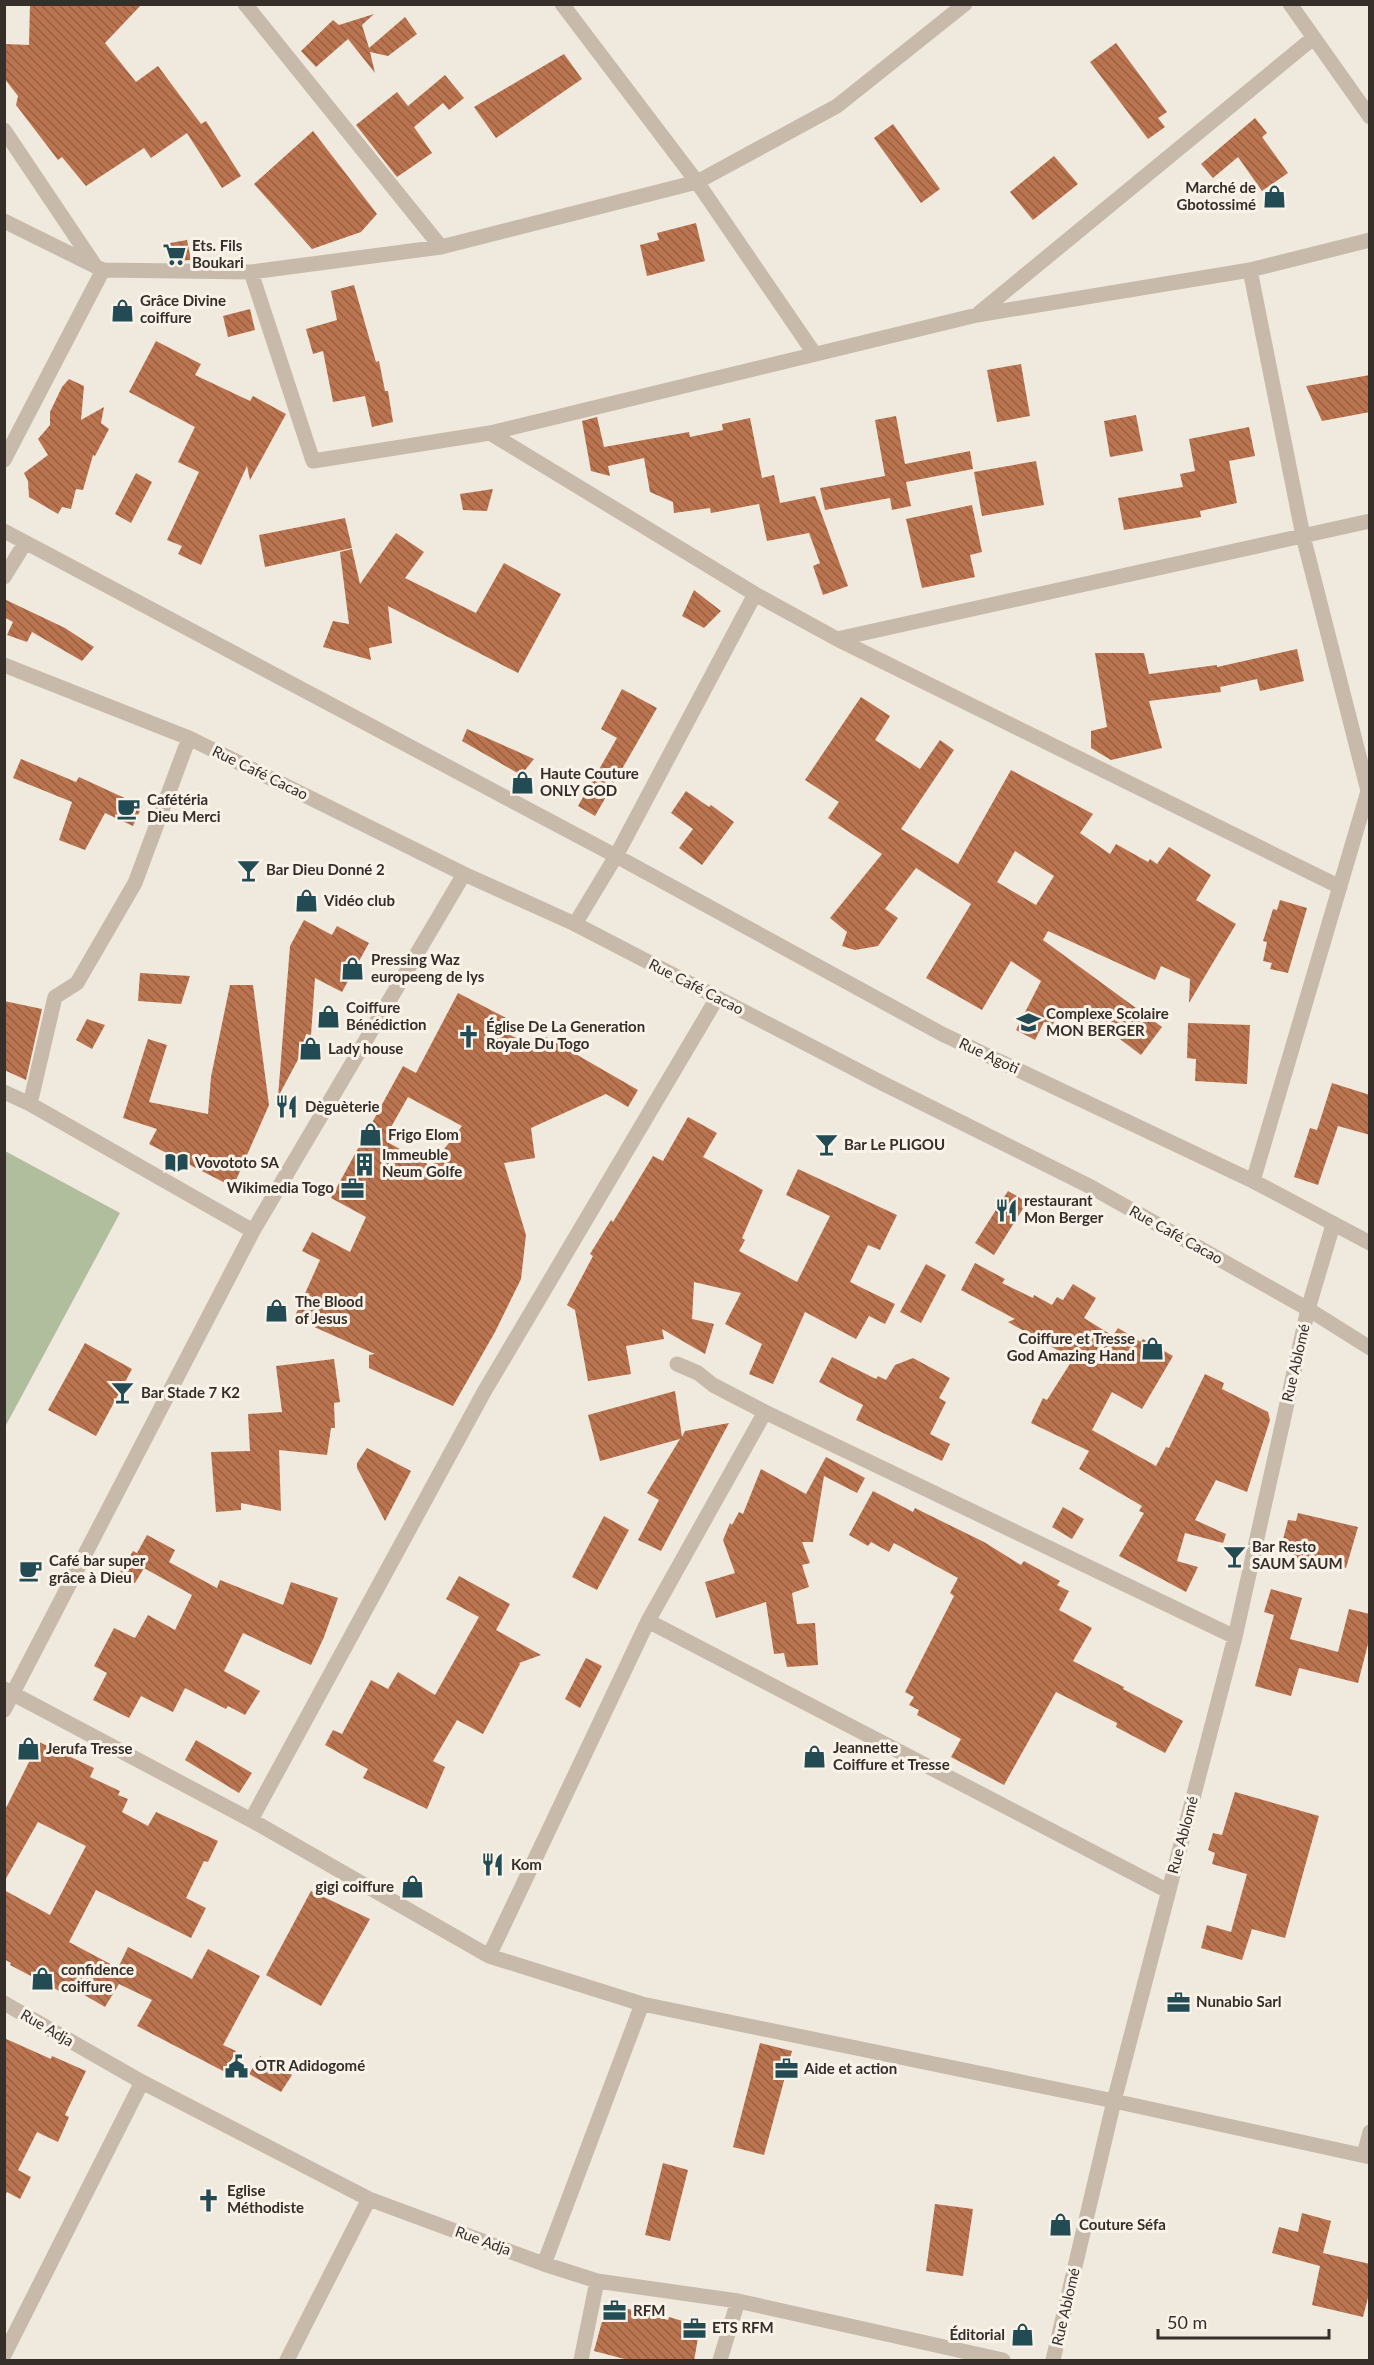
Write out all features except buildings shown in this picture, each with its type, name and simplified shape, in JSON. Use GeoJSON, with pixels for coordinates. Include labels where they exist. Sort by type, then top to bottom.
{"type":"FeatureCollection","features":[{"type":"Feature","properties":{"kind":"street"},"geometry":{"type":"LineString","coordinates":[[245,4],[441,247]]}},
{"type":"Feature","properties":{"kind":"street"},"geometry":{"type":"LineString","coordinates":[[562,4],[697,182],[814,353]]}},
{"type":"Feature","properties":{"kind":"street"},"geometry":{"type":"LineString","coordinates":[[4,221],[99,267],[251,272],[441,247],[697,182],[837,106],[965,4]]}},
{"type":"Feature","properties":{"kind":"street"},"geometry":{"type":"LineString","coordinates":[[1290,4],[1312,39],[1370,117]]}},
{"type":"Feature","properties":{"kind":"street"},"geometry":{"type":"LineString","coordinates":[[977,315],[1312,39]]}},
{"type":"Feature","properties":{"kind":"street"},"geometry":{"type":"LineString","coordinates":[[4,130],[99,267]]}},
{"type":"Feature","properties":{"kind":"street"},"geometry":{"type":"LineString","coordinates":[[251,272],[314,461],[490,433],[977,315],[1250,270],[1370,240]]}},
{"type":"Feature","properties":{"kind":"street"},"geometry":{"type":"LineString","coordinates":[[4,460],[99,267]]}},
{"type":"Feature","properties":{"kind":"street"},"geometry":{"type":"LineString","coordinates":[[1250,270],[1303,536],[1369,790],[1253,1181]]}},
{"type":"Feature","properties":{"kind":"street"},"geometry":{"type":"LineString","coordinates":[[490,433],[755,594],[837,639],[1340,887]]}},
{"type":"Feature","properties":{"kind":"street"},"geometry":{"type":"LineString","coordinates":[[837,639],[1370,521]]}},
{"type":"Feature","properties":{"kind":"street","name":"Rue Agoti"},"geometry":{"type":"LineString","coordinates":[[4,531],[616,856],[942,1034],[1253,1181],[1370,1243]]}},
{"type":"Feature","properties":{"kind":"street"},"geometry":{"type":"LineString","coordinates":[[4,577],[26,543]]}},
{"type":"Feature","properties":{"kind":"street"},"geometry":{"type":"LineString","coordinates":[[575,924],[616,856],[755,594]]}},
{"type":"Feature","properties":{"kind":"street","name":"Rue Café Cacao"},"geometry":{"type":"LineString","coordinates":[[4,665],[189,738],[464,874],[575,924],[1091,1187],[1308,1309],[1370,1348]]}},
{"type":"Feature","properties":{"kind":"street"},"geometry":{"type":"LineString","coordinates":[[30,1104],[55,997],[76,983],[135,883],[189,738]]}},
{"type":"Feature","properties":{"kind":"street"},"geometry":{"type":"LineString","coordinates":[[4,1710],[9,1691],[253,1231],[464,874]]}},
{"type":"Feature","properties":{"kind":"street"},"geometry":{"type":"LineString","coordinates":[[251,1820],[484,1392],[717,998]]}},
{"type":"Feature","properties":{"kind":"street"},"geometry":{"type":"LineString","coordinates":[[4,1092],[30,1104],[253,1231]]}},
{"type":"Feature","properties":{"kind":"street","name":"Rue Ablomé"},"geometry":{"type":"LineString","coordinates":[[1053,2361],[1114,2101],[1235,1637],[1308,1309],[1333,1225]]}},
{"type":"Feature","properties":{"kind":"street"},"geometry":{"type":"LineString","coordinates":[[677,1364],[698,1373],[713,1384],[765,1412],[1235,1637]]}},
{"type":"Feature","properties":{"kind":"street"},"geometry":{"type":"LineString","coordinates":[[489,1956],[648,1621],[765,1412]]}},
{"type":"Feature","properties":{"kind":"street"},"geometry":{"type":"LineString","coordinates":[[648,1621],[1168,1891]]}},
{"type":"Feature","properties":{"kind":"street"},"geometry":{"type":"LineString","coordinates":[[9,1691],[251,1820],[489,1956],[642,2004],[1114,2101],[1367,2156],[1370,2132]]}},
{"type":"Feature","properties":{"kind":"street","name":"Rue Adja"},"geometry":{"type":"LineString","coordinates":[[4,2004],[142,2082],[369,2199],[544,2264],[597,2281],[738,2301],[1003,2361]]}},
{"type":"Feature","properties":{"kind":"street"},"geometry":{"type":"LineString","coordinates":[[544,2264],[642,2004]]}},
{"type":"Feature","properties":{"kind":"street"},"geometry":{"type":"LineString","coordinates":[[4,2355],[142,2082]]}},
{"type":"Feature","properties":{"kind":"street"},"geometry":{"type":"LineString","coordinates":[[287,2361],[369,2199]]}},
{"type":"Feature","properties":{"kind":"street"},"geometry":{"type":"LineString","coordinates":[[581,2361],[597,2281]]}},
{"type":"Feature","properties":{"kind":"street"},"geometry":{"type":"LineString","coordinates":[[720,2361],[738,2301]]}},
{"type":"Feature","properties":{"kind":"green space"},"geometry":{"type":"Polygon","coordinates":[[[5,1151],[120,1213],[5,1427],[5,1151]]]}},
{"type":"Feature","properties":{"kind":"place","name":"Marché de Gbotossimé"},"geometry":{"type":"Point","coordinates":[1274,197]}},
{"type":"Feature","properties":{"kind":"place","name":"Ets. Fils Boukari"},"geometry":{"type":"Point","coordinates":[174,255]}},
{"type":"Feature","properties":{"kind":"place","name":"Grâce Divine coiffure"},"geometry":{"type":"Point","coordinates":[122,310]}},
{"type":"Feature","properties":{"kind":"place","name":"Haute Couture ONLY GOD"},"geometry":{"type":"Point","coordinates":[522,783]}},
{"type":"Feature","properties":{"kind":"place","name":"Cafétéria Dieu Merci"},"geometry":{"type":"Point","coordinates":[129,809]}},
{"type":"Feature","properties":{"kind":"place","name":"Bar Dieu Donné 2"},"geometry":{"type":"Point","coordinates":[248,870]}},
{"type":"Feature","properties":{"kind":"place","name":"Vidéo club"},"geometry":{"type":"Point","coordinates":[306,901]}},
{"type":"Feature","properties":{"kind":"place","name":"Pressing Waz europeeng de lys"},"geometry":{"type":"Point","coordinates":[353,969]}},
{"type":"Feature","properties":{"kind":"place","name":"Coiffure Bénédiction"},"geometry":{"type":"Point","coordinates":[328,1017]}},
{"type":"Feature","properties":{"kind":"place","name":"Complexe Scolaire MON BERGER"},"geometry":{"type":"Point","coordinates":[1028,1023]}},
{"type":"Feature","properties":{"kind":"place","name":"Église De La Generation Royale Du Togo"},"geometry":{"type":"Point","coordinates":[468,1036]}},
{"type":"Feature","properties":{"kind":"place","name":"Lady house"},"geometry":{"type":"Point","coordinates":[310,1049]}},
{"type":"Feature","properties":{"kind":"place","name":"Dèguèterie"},"geometry":{"type":"Point","coordinates":[287,1107]}},
{"type":"Feature","properties":{"kind":"place","name":"Frigo Elom"},"geometry":{"type":"Point","coordinates":[370,1135]}},
{"type":"Feature","properties":{"kind":"place","name":"Bar Le PLIGOU"},"geometry":{"type":"Point","coordinates":[826,1145]}},
{"type":"Feature","properties":{"kind":"place","name":"Vovototo SA"},"geometry":{"type":"Point","coordinates":[177,1163]}},
{"type":"Feature","properties":{"kind":"place","name":"Immeuble Neum Golfe"},"geometry":{"type":"Point","coordinates":[364,1164]}},
{"type":"Feature","properties":{"kind":"place","name":"Wikimedia Togo"},"geometry":{"type":"Point","coordinates":[352,1188]}},
{"type":"Feature","properties":{"kind":"place","name":"restaurant Mon Berger"},"geometry":{"type":"Point","coordinates":[1006,1210]}},
{"type":"Feature","properties":{"kind":"place","name":"The Blood of Jesus"},"geometry":{"type":"Point","coordinates":[277,1311]}},
{"type":"Feature","properties":{"kind":"place","name":"Coiffure et Tresse God Amazing Hand"},"geometry":{"type":"Point","coordinates":[1153,1348]}},
{"type":"Feature","properties":{"kind":"place","name":"Bar Stade 7 K2"},"geometry":{"type":"Point","coordinates":[123,1393]}},
{"type":"Feature","properties":{"kind":"place","name":"Bar Resto SAUM SAUM"},"geometry":{"type":"Point","coordinates":[1234,1556]}},
{"type":"Feature","properties":{"kind":"place","name":"Café bar super grâce à Dieu"},"geometry":{"type":"Point","coordinates":[31,1570]}},
{"type":"Feature","properties":{"kind":"place","name":"Jerufa Tresse"},"geometry":{"type":"Point","coordinates":[28,1749]}},
{"type":"Feature","properties":{"kind":"place","name":"Jeannette Coiffure et Tresse"},"geometry":{"type":"Point","coordinates":[815,1757]}},
{"type":"Feature","properties":{"kind":"place","name":"Kom"},"geometry":{"type":"Point","coordinates":[493,1865]}},
{"type":"Feature","properties":{"kind":"place","name":"gigi coiffure"},"geometry":{"type":"Point","coordinates":[412,1887]}},
{"type":"Feature","properties":{"kind":"place","name":"confidence coiffure"},"geometry":{"type":"Point","coordinates":[43,1979]}},
{"type":"Feature","properties":{"kind":"place","name":"Nunabio Sarl"},"geometry":{"type":"Point","coordinates":[1178,2002]}},
{"type":"Feature","properties":{"kind":"place","name":"OTR Adidogomé"},"geometry":{"type":"Point","coordinates":[237,2066]}},
{"type":"Feature","properties":{"kind":"place","name":"Aide et action"},"geometry":{"type":"Point","coordinates":[786,2069]}},
{"type":"Feature","properties":{"kind":"place","name":"Eglise Méthodiste"},"geometry":{"type":"Point","coordinates":[209,2200]}},
{"type":"Feature","properties":{"kind":"place","name":"Couture Séfa"},"geometry":{"type":"Point","coordinates":[1061,2225]}},
{"type":"Feature","properties":{"kind":"place","name":"RFM"},"geometry":{"type":"Point","coordinates":[615,2311]}},
{"type":"Feature","properties":{"kind":"place","name":"ETS RFM"},"geometry":{"type":"Point","coordinates":[694,2328]}},
{"type":"Feature","properties":{"kind":"place","name":"Éditorial"},"geometry":{"type":"Point","coordinates":[1023,2335]}}]}
